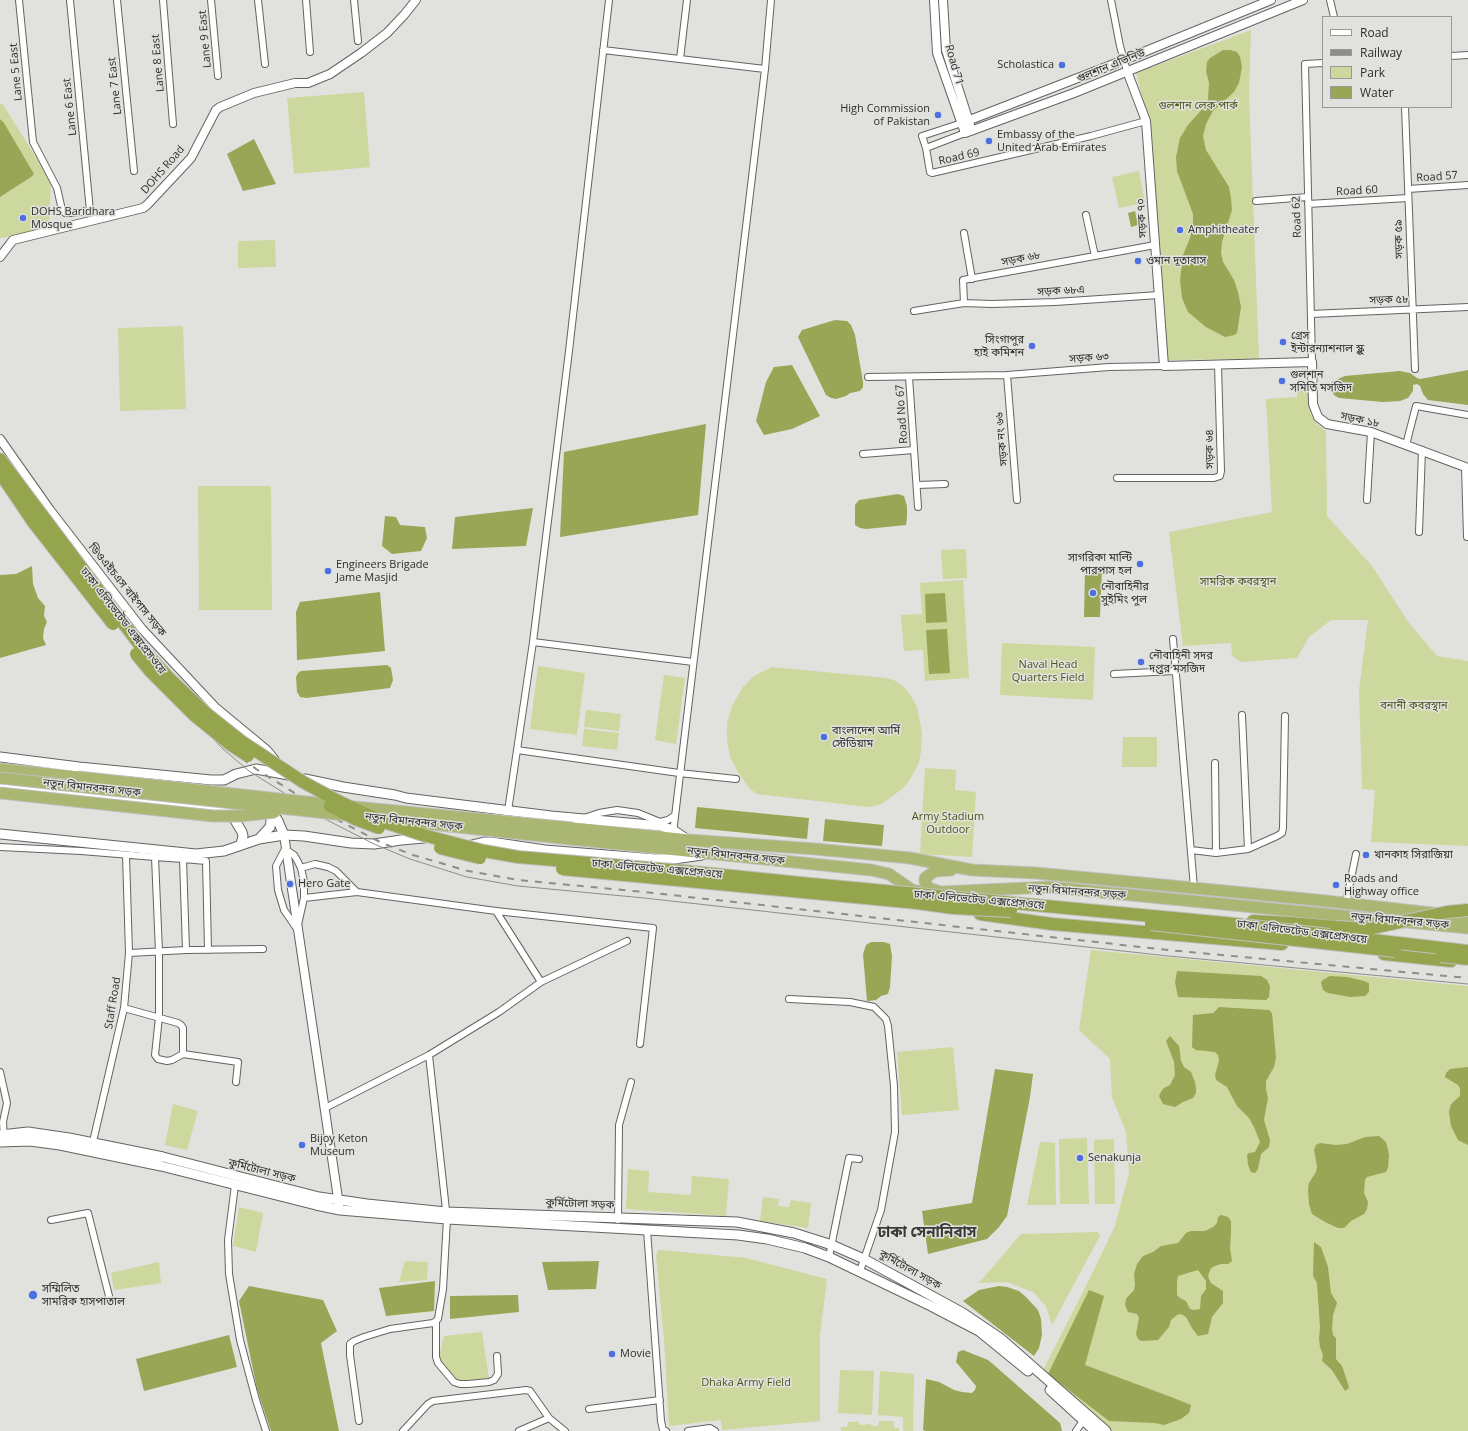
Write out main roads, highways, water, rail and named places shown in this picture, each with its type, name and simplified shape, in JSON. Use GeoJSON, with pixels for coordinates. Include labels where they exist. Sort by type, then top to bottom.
{"type":"FeatureCollection","features":[{"type":"Feature","properties":{"kind":"highway","name":"ঢাকা এলিভেটেড এক্সপ্রেসওয়ে"},"geometry":{"type":"LineString","coordinates":[[0,459],[145,652],[187,696],[222,727],[275,764],[332,798],[381,821],[423,835],[484,851],[518,856],[1226,923],[1468,951]]}},
{"type":"Feature","properties":{"kind":"highway","name":"ঢাকা এলিভেটেড এক্সপ্রেসওয়ে"},"geometry":{"type":"LineString","coordinates":[[0,473],[33,522],[138,656],[194,715],[231,745],[312,797],[355,819],[417,842],[468,855],[506,862],[917,903],[953,908],[1051,913],[1468,959]]}},
{"type":"Feature","properties":{"kind":"highway","name":"নতুন বিমানবন্দর সড়ক"},"geometry":{"type":"LineString","coordinates":[[0,769],[334,805],[571,833],[713,854],[871,870],[888,874],[898,879],[912,890],[920,892],[1049,887],[1468,928]]}},
{"type":"Feature","properties":{"kind":"highway","name":"নতুন বিমানবন্দর সড়ক"},"geometry":{"type":"LineString","coordinates":[[0,778],[291,810],[571,833],[673,834],[689,840],[815,849],[910,858],[972,870],[1036,873],[1346,903],[1468,917]]}},
{"type":"Feature","properties":{"kind":"highway"},"geometry":{"type":"LineString","coordinates":[[0,792],[213,816],[241,816],[291,810]]}},
{"type":"Feature","properties":{"kind":"highway"},"geometry":{"type":"LineString","coordinates":[[940,892],[928,888],[925,878],[929,874],[946,870],[972,870]]}},
{"type":"Feature","properties":{"kind":"highway"},"geometry":{"type":"LineString","coordinates":[[953,908],[979,914],[1037,922],[1226,940],[1310,946],[1468,963]]}},
{"type":"Feature","properties":{"kind":"highway"},"geometry":{"type":"LineString","coordinates":[[1226,923],[1244,921],[1365,929],[1447,912],[1468,910]]}},
{"type":"Feature","properties":{"kind":"main road"},"geometry":{"type":"LineString","coordinates":[[0,758],[168,776],[224,780],[236,774],[256,769],[287,774],[314,782],[406,798],[580,819],[661,826],[673,834]]}},
{"type":"Feature","properties":{"kind":"main road"},"geometry":{"type":"LineString","coordinates":[[168,776],[172,781],[174,789],[172,801],[168,803]]}},
{"type":"Feature","properties":{"kind":"main road"},"geometry":{"type":"LineString","coordinates":[[190,805],[184,800],[184,786],[192,778]]}},
{"type":"Feature","properties":{"kind":"main road"},"geometry":{"type":"LineString","coordinates":[[224,780],[227,809],[242,832],[243,836],[241,844]]}},
{"type":"Feature","properties":{"kind":"main road"},"geometry":{"type":"LineString","coordinates":[[0,786],[227,809]]}},
{"type":"Feature","properties":{"kind":"main road"},"geometry":{"type":"LineString","coordinates":[[224,790],[257,795],[266,802],[278,821],[284,835]]}},
{"type":"Feature","properties":{"kind":"main road"},"geometry":{"type":"LineString","coordinates":[[401,840],[410,832],[413,816],[412,807],[406,798]]}},
{"type":"Feature","properties":{"kind":"main road"},"geometry":{"type":"LineString","coordinates":[[427,838],[423,819],[424,808],[436,801]]}},
{"type":"Feature","properties":{"kind":"main road"},"geometry":{"type":"LineString","coordinates":[[484,842],[488,808]]}},
{"type":"Feature","properties":{"kind":"main road"},"geometry":{"type":"LineString","coordinates":[[259,839],[270,827],[272,817],[270,809]]}},
{"type":"Feature","properties":{"kind":"main road"},"geometry":{"type":"LineString","coordinates":[[0,834],[196,854],[224,851],[259,839],[284,835],[299,835],[351,843],[374,844],[427,838],[463,846],[472,846],[484,842],[545,850],[656,859],[674,859],[713,854]]}},
{"type":"Feature","properties":{"kind":"main road","name":"কুর্মিটোলা সড়ক"},"geometry":{"type":"LineString","coordinates":[[2,1138],[91,1147],[163,1157],[319,1198],[339,1205]]}},
{"type":"Feature","properties":{"kind":"main road","name":"কুর্মিটোলা সড়ক"},"geometry":{"type":"LineString","coordinates":[[91,1147],[316,1205],[339,1205],[618,1228],[738,1235],[805,1248],[860,1271],[979,1331],[1036,1378],[1095,1431]]}},
{"type":"Feature","properties":{"kind":"main road","name":"কুর্মিটোলা সড়ক"},"geometry":{"type":"LineString","coordinates":[[447,1215],[737,1222],[794,1233],[832,1245],[864,1259],[963,1313],[993,1333],[1106,1431]]}},
{"type":"Feature","properties":{"kind":"water"},"geometry":{"type":"Polygon","coordinates":[[[1223,50],[1237,52],[1240,57],[1242,67],[1239,83],[1234,92],[1213,111],[1206,124],[1203,136],[1206,150],[1229,187],[1231,198],[1232,210],[1222,242],[1221,253],[1223,262],[1234,280],[1241,307],[1237,333],[1225,337],[1206,327],[1188,312],[1182,298],[1180,280],[1183,255],[1190,238],[1193,214],[1177,171],[1176,157],[1180,138],[1188,125],[1205,106],[1208,99],[1209,83],[1206,71],[1207,62],[1210,58],[1223,50]]]}},
{"type":"Feature","properties":{"kind":"water"},"geometry":{"type":"Polygon","coordinates":[[[0,119],[4,123],[34,174],[0,197],[0,119]]]}},
{"type":"Feature","properties":{"kind":"water"},"geometry":{"type":"Polygon","coordinates":[[[254,139],[276,184],[243,191],[227,154],[254,139]]]}},
{"type":"Feature","properties":{"kind":"water"},"geometry":{"type":"Polygon","coordinates":[[[1135,211],[1138,225],[1131,227],[1128,213],[1135,211]]]}},
{"type":"Feature","properties":{"kind":"water"},"geometry":{"type":"Polygon","coordinates":[[[835,320],[847,321],[851,325],[855,335],[863,382],[863,387],[860,391],[850,393],[836,399],[826,395],[798,337],[802,330],[835,320]]]}},
{"type":"Feature","properties":{"kind":"water"},"geometry":{"type":"Polygon","coordinates":[[[792,365],[820,416],[792,429],[764,435],[756,421],[766,382],[774,367],[792,365]]]}},
{"type":"Feature","properties":{"kind":"water"},"geometry":{"type":"Polygon","coordinates":[[[1468,370],[1468,405],[1428,400],[1423,394],[1420,386],[1417,384],[1413,385],[1413,391],[1408,398],[1400,401],[1383,402],[1339,398],[1334,395],[1330,388],[1331,382],[1345,376],[1400,371],[1410,373],[1420,379],[1468,370]]]}},
{"type":"Feature","properties":{"kind":"water"},"geometry":{"type":"Polygon","coordinates":[[[706,424],[698,515],[560,537],[564,452],[706,424]]]}},
{"type":"Feature","properties":{"kind":"water"},"geometry":{"type":"Polygon","coordinates":[[[898,494],[904,496],[907,506],[906,525],[866,529],[855,525],[855,505],[859,500],[898,494]]]}},
{"type":"Feature","properties":{"kind":"water"},"geometry":{"type":"Polygon","coordinates":[[[533,508],[526,546],[452,549],[455,517],[533,508]]]}},
{"type":"Feature","properties":{"kind":"water"},"geometry":{"type":"Polygon","coordinates":[[[385,516],[396,517],[400,525],[425,527],[427,538],[421,551],[392,554],[382,546],[385,516]]]}},
{"type":"Feature","properties":{"kind":"water"},"geometry":{"type":"Polygon","coordinates":[[[32,566],[33,584],[38,598],[45,606],[44,616],[47,622],[44,629],[43,638],[46,645],[0,658],[0,575],[16,574],[32,566]]]}},
{"type":"Feature","properties":{"kind":"water","name":"নৌবাহিনীর সুইমিং পুল"},"geometry":{"type":"Polygon","coordinates":[[[1085,569],[1102,569],[1100,617],[1084,617],[1085,569]]]}},
{"type":"Feature","properties":{"kind":"water"},"geometry":{"type":"Polygon","coordinates":[[[380,592],[385,651],[297,660],[296,612],[300,602],[380,592]]]}},
{"type":"Feature","properties":{"kind":"water"},"geometry":{"type":"Polygon","coordinates":[[[945,593],[947,622],[926,623],[925,594],[945,593]]]}},
{"type":"Feature","properties":{"kind":"water"},"geometry":{"type":"Polygon","coordinates":[[[947,629],[950,673],[929,674],[926,630],[947,629]]]}},
{"type":"Feature","properties":{"kind":"water"},"geometry":{"type":"Polygon","coordinates":[[[387,665],[391,668],[393,680],[390,688],[306,698],[300,697],[297,692],[296,677],[301,671],[387,665]]]}},
{"type":"Feature","properties":{"kind":"water"},"geometry":{"type":"Polygon","coordinates":[[[697,807],[809,818],[807,839],[695,828],[697,807]]]}},
{"type":"Feature","properties":{"kind":"water"},"geometry":{"type":"Polygon","coordinates":[[[825,819],[884,825],[882,846],[823,841],[825,819]]]}},
{"type":"Feature","properties":{"kind":"water"},"geometry":{"type":"Polygon","coordinates":[[[871,942],[884,942],[890,944],[892,956],[890,987],[888,994],[881,996],[876,1000],[867,1001],[863,954],[866,945],[871,942]]]}},
{"type":"Feature","properties":{"kind":"water"},"geometry":{"type":"Polygon","coordinates":[[[1177,971],[1261,976],[1267,980],[1270,986],[1269,997],[1266,1000],[1178,997],[1175,982],[1177,971]]]}},
{"type":"Feature","properties":{"kind":"water"},"geometry":{"type":"Polygon","coordinates":[[[1330,976],[1347,977],[1369,983],[1369,992],[1365,996],[1350,997],[1328,993],[1323,990],[1321,982],[1330,976]]]}},
{"type":"Feature","properties":{"kind":"water"},"geometry":{"type":"Polygon","coordinates":[[[1219,1007],[1269,1010],[1272,1013],[1276,1058],[1274,1067],[1266,1081],[1268,1098],[1264,1120],[1270,1140],[1269,1147],[1261,1154],[1258,1169],[1255,1173],[1251,1172],[1248,1165],[1247,1155],[1255,1152],[1260,1142],[1249,1118],[1237,1106],[1227,1087],[1216,1080],[1215,1075],[1219,1061],[1218,1055],[1215,1052],[1196,1050],[1192,1047],[1193,1015],[1213,1013],[1219,1007]]]}},
{"type":"Feature","properties":{"kind":"water"},"geometry":{"type":"Polygon","coordinates":[[[1170,1036],[1179,1046],[1181,1061],[1184,1067],[1191,1072],[1196,1088],[1196,1093],[1193,1098],[1175,1107],[1163,1104],[1159,1096],[1164,1088],[1170,1085],[1175,1075],[1174,1062],[1166,1041],[1170,1036]]]}},
{"type":"Feature","properties":{"kind":"water"},"geometry":{"type":"Polygon","coordinates":[[[1468,1067],[1468,1145],[1458,1140],[1451,1126],[1449,1112],[1451,1104],[1460,1096],[1460,1089],[1458,1085],[1445,1077],[1446,1073],[1450,1069],[1468,1067]]]}},
{"type":"Feature","properties":{"kind":"water"},"geometry":{"type":"Polygon","coordinates":[[[995,1069],[1033,1074],[1007,1216],[987,1239],[928,1254],[922,1211],[972,1203],[995,1069]]]}},
{"type":"Feature","properties":{"kind":"water"},"geometry":{"type":"Polygon","coordinates":[[[1379,1136],[1386,1142],[1388,1149],[1388,1168],[1386,1172],[1367,1177],[1365,1180],[1364,1193],[1368,1202],[1367,1209],[1364,1214],[1351,1221],[1344,1228],[1338,1228],[1312,1214],[1309,1204],[1308,1189],[1309,1183],[1316,1172],[1317,1166],[1314,1150],[1316,1145],[1320,1143],[1336,1145],[1347,1144],[1365,1137],[1379,1136]]]}},
{"type":"Feature","properties":{"kind":"water"},"geometry":{"type":"Polygon","coordinates":[[[1221,1215],[1228,1217],[1231,1221],[1230,1248],[1232,1261],[1228,1264],[1221,1264],[1211,1268],[1209,1273],[1208,1277],[1211,1283],[1223,1291],[1223,1303],[1212,1317],[1208,1334],[1198,1336],[1186,1317],[1181,1314],[1177,1315],[1171,1320],[1169,1327],[1158,1340],[1141,1341],[1138,1339],[1136,1334],[1139,1318],[1137,1314],[1128,1312],[1125,1305],[1126,1299],[1134,1290],[1134,1274],[1137,1264],[1143,1256],[1153,1252],[1161,1246],[1178,1243],[1186,1233],[1191,1231],[1205,1231],[1213,1227],[1217,1223],[1218,1217],[1221,1215]],[[1198,1270],[1178,1276],[1177,1295],[1186,1301],[1190,1309],[1200,1309],[1201,1296],[1206,1289],[1206,1281],[1198,1270]]]}},
{"type":"Feature","properties":{"kind":"water"},"geometry":{"type":"Polygon","coordinates":[[[1314,1242],[1321,1247],[1328,1267],[1331,1293],[1337,1303],[1333,1315],[1332,1329],[1333,1335],[1336,1338],[1336,1359],[1342,1366],[1349,1388],[1345,1391],[1332,1370],[1322,1361],[1323,1355],[1319,1339],[1320,1327],[1317,1283],[1313,1276],[1314,1242]]]}},
{"type":"Feature","properties":{"kind":"water"},"geometry":{"type":"Polygon","coordinates":[[[599,1261],[596,1289],[548,1290],[542,1262],[599,1261]]]}},
{"type":"Feature","properties":{"kind":"water"},"geometry":{"type":"Polygon","coordinates":[[[435,1281],[434,1311],[386,1316],[379,1288],[435,1281]]]}},
{"type":"Feature","properties":{"kind":"water"},"geometry":{"type":"Polygon","coordinates":[[[249,1286],[323,1300],[337,1331],[321,1343],[339,1431],[271,1431],[257,1389],[239,1301],[249,1286]]]}},
{"type":"Feature","properties":{"kind":"water"},"geometry":{"type":"Polygon","coordinates":[[[999,1286],[1019,1291],[1038,1310],[1041,1319],[1042,1335],[1039,1348],[1034,1356],[963,1301],[979,1290],[999,1286]]]}},
{"type":"Feature","properties":{"kind":"water"},"geometry":{"type":"Polygon","coordinates":[[[1089,1290],[1104,1296],[1085,1365],[1191,1405],[1189,1413],[1181,1419],[1164,1425],[1155,1423],[1109,1421],[1048,1374],[1089,1290]]]}},
{"type":"Feature","properties":{"kind":"water"},"geometry":{"type":"Polygon","coordinates":[[[518,1295],[519,1312],[450,1319],[450,1296],[518,1295]]]}},
{"type":"Feature","properties":{"kind":"water"},"geometry":{"type":"Polygon","coordinates":[[[229,1335],[237,1367],[144,1391],[136,1359],[229,1335]]]}},
{"type":"Feature","properties":{"kind":"water"},"geometry":{"type":"Polygon","coordinates":[[[963,1350],[988,1360],[1060,1423],[1062,1431],[923,1430],[926,1379],[939,1382],[954,1390],[962,1392],[972,1393],[975,1390],[976,1386],[956,1362],[958,1352],[963,1350]]]}},
{"type":"Feature","properties":{"kind":"tram line"},"geometry":{"type":"LineString","coordinates":[[0,479],[184,708],[223,749],[249,771],[327,820],[374,844],[410,859],[467,877],[518,886],[644,898],[1168,956],[1468,984]]}},
{"type":"Feature","properties":{"kind":"railway"},"geometry":{"type":"LineString","coordinates":[[0,469],[58,545],[188,707],[227,746],[256,769],[338,820],[382,843],[413,855],[468,871],[518,880],[644,892],[1168,950],[1468,978]]}},
{"type":"Feature","properties":{"kind":"place","name":"Scholastica"},"geometry":{"type":"Point","coordinates":[1062,65]}},
{"type":"Feature","properties":{"kind":"place","name":"High Commission of Pakistan"},"geometry":{"type":"Point","coordinates":[938,115]}},
{"type":"Feature","properties":{"kind":"place","name":"Embassy of the United Arab Emirates"},"geometry":{"type":"Point","coordinates":[989,141]}},
{"type":"Feature","properties":{"kind":"place","name":"DOHS Baridhara Mosque"},"geometry":{"type":"Point","coordinates":[23,218]}},
{"type":"Feature","properties":{"kind":"place","name":"Amphitheater"},"geometry":{"type":"Point","coordinates":[1180,230]}},
{"type":"Feature","properties":{"kind":"place","name":"ওমান দূতাবাস"},"geometry":{"type":"Point","coordinates":[1138,261]}},
{"type":"Feature","properties":{"kind":"place","name":"গ্রেস ইন্টারন্যাশনাল স্কুল"},"geometry":{"type":"Point","coordinates":[1283,342]}},
{"type":"Feature","properties":{"kind":"place","name":"সিংগাপুর হাই কমিশন"},"geometry":{"type":"Point","coordinates":[1032,346]}},
{"type":"Feature","properties":{"kind":"place","name":"গুলশান সমিতি মসজিদ"},"geometry":{"type":"Point","coordinates":[1282,381]}},
{"type":"Feature","properties":{"kind":"place","name":"সাগরিকা মাল্টি পারপাস হল"},"geometry":{"type":"Point","coordinates":[1140,564]}},
{"type":"Feature","properties":{"kind":"place","name":"Engineers Brigade Jame Masjid"},"geometry":{"type":"Point","coordinates":[328,571]}},
{"type":"Feature","properties":{"kind":"place","name":"নৌবাহিনীর সুইমিং পুল"},"geometry":{"type":"Point","coordinates":[1093,593]}},
{"type":"Feature","properties":{"kind":"place","name":"নৌবাহিনী সদর দপ্তর মসজিদ"},"geometry":{"type":"Point","coordinates":[1141,662]}},
{"type":"Feature","properties":{"kind":"place","name":"বাংলাদেশ আর্মি স্টেডিয়াম"},"geometry":{"type":"Point","coordinates":[824,737]}},
{"type":"Feature","properties":{"kind":"place","name":"খানকাহ সিরাজিয়া"},"geometry":{"type":"Point","coordinates":[1366,855]}},
{"type":"Feature","properties":{"kind":"place","name":"Hero Gate"},"geometry":{"type":"Point","coordinates":[290,884]}},
{"type":"Feature","properties":{"kind":"place","name":"Roads and Highway office"},"geometry":{"type":"Point","coordinates":[1336,885]}},
{"type":"Feature","properties":{"kind":"place","name":"Bijoy Keton Museum"},"geometry":{"type":"Point","coordinates":[302,1145]}},
{"type":"Feature","properties":{"kind":"place","name":"Senakunja"},"geometry":{"type":"Point","coordinates":[1080,1158]}},
{"type":"Feature","properties":{"kind":"place","name":"সম্মিলিত সামরিক হাসপাতাল"},"geometry":{"type":"Point","coordinates":[33,1295]}},
{"type":"Feature","properties":{"kind":"place","name":"Movie"},"geometry":{"type":"Point","coordinates":[612,1354]}},
{"type":"Feature","properties":{"kind":"district","name":"ঢাকা সেনানিবাস"},"geometry":{"type":"Point","coordinates":[927,1233]}},
{"type":"Feature","properties":{"kind":"park label","name":"গুলশান লেক পার্ক"},"geometry":{"type":"Point","coordinates":[1198,106]}},
{"type":"Feature","properties":{"kind":"park label","name":"সামরিক কবরস্থান"},"geometry":{"type":"Point","coordinates":[1238,582]}},
{"type":"Feature","properties":{"kind":"park label","name":"Naval Head Quarters Field"},"geometry":{"type":"Point","coordinates":[1048,671]}},
{"type":"Feature","properties":{"kind":"park label","name":"বনানী কবরস্থান"},"geometry":{"type":"Point","coordinates":[1414,706]}},
{"type":"Feature","properties":{"kind":"park label","name":"Army Stadium Outdoor"},"geometry":{"type":"Point","coordinates":[948,823]}},
{"type":"Feature","properties":{"kind":"park label","name":"Dhaka Army Field"},"geometry":{"type":"Point","coordinates":[746,1383]}}]}
